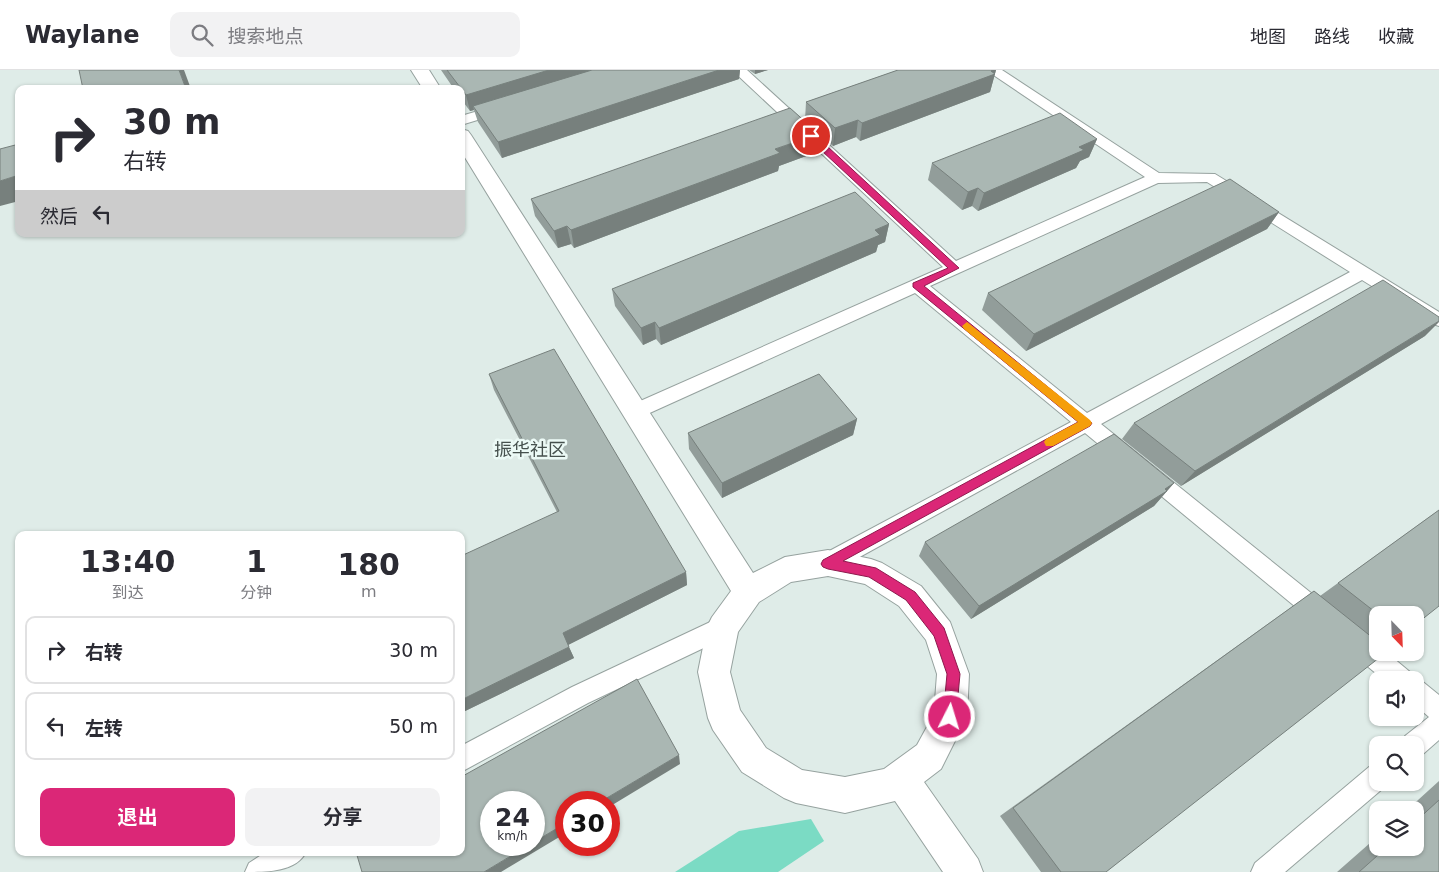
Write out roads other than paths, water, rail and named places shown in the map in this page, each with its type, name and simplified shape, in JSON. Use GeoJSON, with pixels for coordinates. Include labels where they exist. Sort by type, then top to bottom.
{"type":"FeatureCollection","features":[{"type":"Feature","properties":{"kind":"street"},"geometry":{"type":"LineString","coordinates":[[420,70],[429,85]]}},
{"type":"Feature","properties":{"kind":"street"},"geometry":{"type":"LineString","coordinates":[[465,141],[748,592]]}},
{"type":"Feature","properties":{"kind":"street"},"geometry":{"type":"LineString","coordinates":[[828,564],[871,572],[910,596],[939,632],[953,674],[950,717],[929,757],[892,785],[845,795],[796,786],[754,760],[725,718],[714,672],[723,627],[748,592],[785,570],[828,564]]}},
{"type":"Feature","properties":{"kind":"street"},"geometry":{"type":"LineString","coordinates":[[900,778],[965,872]]}},
{"type":"Feature","properties":{"kind":"lane"},"geometry":{"type":"LineString","coordinates":[[739,70],[954,268]]}},
{"type":"Feature","properties":{"kind":"lane"},"geometry":{"type":"LineString","coordinates":[[993,70],[1156,178]]}},
{"type":"Feature","properties":{"kind":"lane"},"geometry":{"type":"LineString","coordinates":[[465,120],[516,104]]}},
{"type":"Feature","properties":{"kind":"lane"},"geometry":{"type":"LineString","coordinates":[[636,411],[1156,178],[1210,177],[1439,320]]}},
{"type":"Feature","properties":{"kind":"lane"},"geometry":{"type":"LineString","coordinates":[[828,564],[1363,272]]}},
{"type":"Feature","properties":{"kind":"lane"},"geometry":{"type":"LineString","coordinates":[[917,285],[1391,671]]}},
{"type":"Feature","properties":{"kind":"lane"},"geometry":{"type":"LineString","coordinates":[[465,758],[580,695],[723,627]]}},
{"type":"Feature","properties":{"kind":"lane"},"geometry":{"type":"LineString","coordinates":[[1424,698],[1439,710]]}},
{"type":"Feature","properties":{"kind":"lane"},"geometry":{"type":"LineString","coordinates":[[1424,737],[1439,724]]}},
{"type":"Feature","properties":{"kind":"lane"},"geometry":{"type":"LineString","coordinates":[[1264,872],[1369,784]]}},
{"type":"Feature","properties":{"kind":"lane"},"geometry":{"type":"LineString","coordinates":[[258,872],[286,856]]}},
{"type":"Feature","properties":{"kind":"district","name":"振华社区"},"geometry":{"type":"Point","coordinates":[530,449]}}]}
